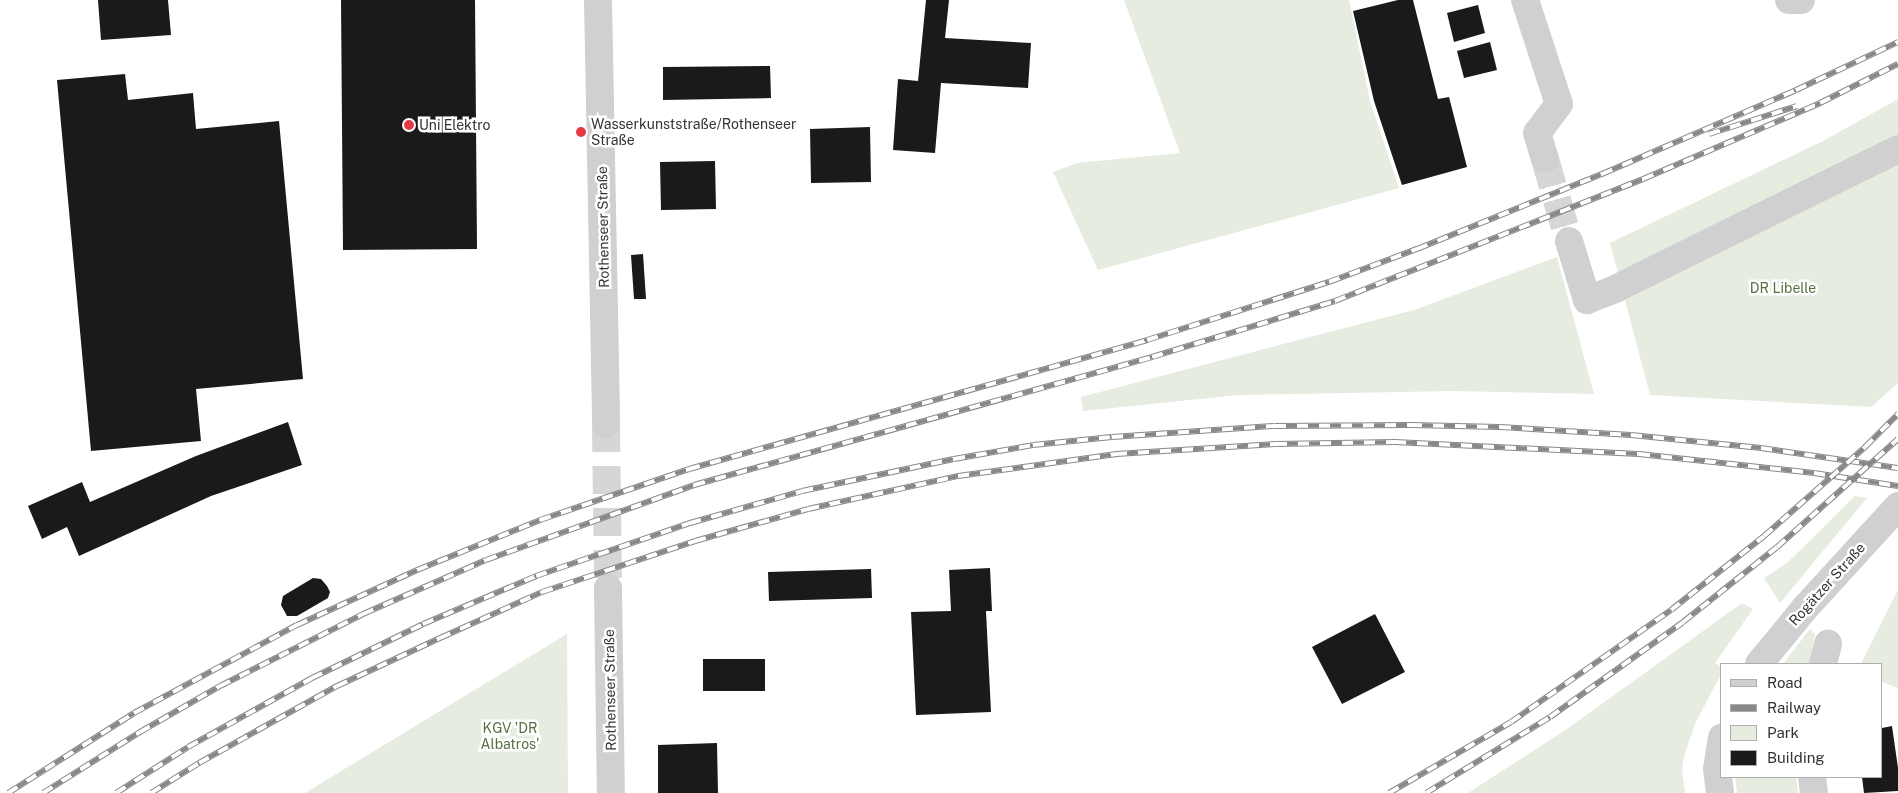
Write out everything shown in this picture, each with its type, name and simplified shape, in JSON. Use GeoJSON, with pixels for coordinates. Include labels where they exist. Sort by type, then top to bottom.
{"type":"FeatureCollection","features":[{"type":"Feature","properties":{"kind":"street","name":"Rothenseer Straße"},"geometry":{"type":"LineString","coordinates":[[598,0],[606,424]]}},
{"type":"Feature","properties":{"kind":"street"},"geometry":{"type":"LineString","coordinates":[[1525,0],[1559,104],[1537,133],[1545,159]]}},
{"type":"Feature","properties":{"kind":"street"},"geometry":{"type":"LineString","coordinates":[[1789,0],[1801,0]]}},
{"type":"Feature","properties":{"kind":"street"},"geometry":{"type":"LineString","coordinates":[[1568,241],[1586,300],[1624,284],[1898,149]]}},
{"type":"Feature","properties":{"kind":"street","name":"Rogätzer Straße"},"geometry":{"type":"LineString","coordinates":[[1760,663],[1805,608],[1898,506]]}},
{"type":"Feature","properties":{"kind":"street","name":"Rothenseer Straße"},"geometry":{"type":"LineString","coordinates":[[608,588],[612,793]]}},
{"type":"Feature","properties":{"kind":"street"},"geometry":{"type":"LineString","coordinates":[[1720,750],[1717,769],[1720,793]]}},
{"type":"Feature","properties":{"kind":"street"},"geometry":{"type":"LineString","coordinates":[[1812,778],[1814,793]]}},
{"type":"Feature","properties":{"kind":"green space"},"geometry":{"type":"Polygon","coordinates":[[[1124,0],[1349,0],[1370,101],[1399,188],[1098,270],[1053,172],[1077,163],[1180,153],[1124,0]]]}},
{"type":"Feature","properties":{"kind":"green space","name":"DR Libelle"},"geometry":{"type":"Polygon","coordinates":[[[1898,99],[1898,383],[1871,407],[1650,395],[1610,243],[1823,141],[1898,99]]]}},
{"type":"Feature","properties":{"kind":"green space"},"geometry":{"type":"Polygon","coordinates":[[[1557,257],[1594,394],[1451,391],[1238,395],[1083,411],[1081,397],[1414,310],[1557,257]]]}},
{"type":"Feature","properties":{"kind":"green space"},"geometry":{"type":"Polygon","coordinates":[[[1855,496],[1867,498],[1780,603],[1764,578],[1787,563],[1855,496]]]}},
{"type":"Feature","properties":{"kind":"green space"},"geometry":{"type":"Polygon","coordinates":[[[1898,590],[1898,688],[1883,682],[1883,663],[1862,663],[1898,590]]]}},
{"type":"Feature","properties":{"kind":"green space"},"geometry":{"type":"Polygon","coordinates":[[[1742,603],[1753,609],[1715,663],[1720,667],[1720,676],[1695,724],[1684,756],[1682,769],[1685,793],[1468,793],[1567,729],[1742,603]]]}},
{"type":"Feature","properties":{"kind":"green space"},"geometry":{"type":"Polygon","coordinates":[[[1810,629],[1815,634],[1809,663],[1784,663],[1810,629]]]}},
{"type":"Feature","properties":{"kind":"green space","name":"KGV 'DR Albatros'"},"geometry":{"type":"Polygon","coordinates":[[[567,634],[568,793],[305,793],[567,634]]]}},
{"type":"Feature","properties":{"kind":"green space"},"geometry":{"type":"Polygon","coordinates":[[[1735,778],[1796,778],[1798,793],[1737,793],[1735,778]]]}},
{"type":"Feature","properties":{"kind":"building"},"geometry":{"type":"Polygon","coordinates":[[[98,0],[168,0],[171,35],[101,40],[98,0]]]}},
{"type":"Feature","properties":{"kind":"building","name":"Uni Elektro"},"geometry":{"type":"Polygon","coordinates":[[[341,0],[475,0],[477,249],[343,250],[341,0]]]}},
{"type":"Feature","properties":{"kind":"building"},"geometry":{"type":"Polygon","coordinates":[[[926,0],[949,0],[945,38],[1031,43],[1028,88],[941,83],[935,153],[893,150],[898,79],[918,81],[926,0]]]}},
{"type":"Feature","properties":{"kind":"building"},"geometry":{"type":"Polygon","coordinates":[[[1398,0],[1413,0],[1438,99],[1449,97],[1467,167],[1402,185],[1374,101],[1353,11],[1398,0]]]}},
{"type":"Feature","properties":{"kind":"building"},"geometry":{"type":"Polygon","coordinates":[[[1478,5],[1485,33],[1454,42],[1447,13],[1478,5]]]}},
{"type":"Feature","properties":{"kind":"building"},"geometry":{"type":"Polygon","coordinates":[[[1490,42],[1497,70],[1464,78],[1457,51],[1490,42]]]}},
{"type":"Feature","properties":{"kind":"building"},"geometry":{"type":"Polygon","coordinates":[[[770,66],[771,98],[663,100],[663,67],[770,66]]]}},
{"type":"Feature","properties":{"kind":"building"},"geometry":{"type":"Polygon","coordinates":[[[125,74],[128,100],[193,93],[196,129],[279,121],[303,379],[196,389],[201,441],[91,451],[57,80],[125,74]]]}},
{"type":"Feature","properties":{"kind":"building"},"geometry":{"type":"Polygon","coordinates":[[[870,127],[871,182],[811,183],[810,129],[870,127]]]}},
{"type":"Feature","properties":{"kind":"building"},"geometry":{"type":"Polygon","coordinates":[[[715,161],[716,209],[661,210],[660,162],[715,161]]]}},
{"type":"Feature","properties":{"kind":"building"},"geometry":{"type":"Polygon","coordinates":[[[643,254],[646,299],[634,299],[631,255],[643,254]]]}},
{"type":"Feature","properties":{"kind":"building"},"geometry":{"type":"Polygon","coordinates":[[[288,422],[302,465],[211,496],[79,556],[67,527],[42,539],[28,506],[82,482],[90,502],[196,456],[288,422]]]}},
{"type":"Feature","properties":{"kind":"building"},"geometry":{"type":"Polygon","coordinates":[[[990,568],[992,611],[986,611],[991,712],[916,715],[911,612],[951,611],[949,570],[990,568]]]}},
{"type":"Feature","properties":{"kind":"building"},"geometry":{"type":"Polygon","coordinates":[[[871,569],[872,598],[769,601],[768,572],[871,569]]]}},
{"type":"Feature","properties":{"kind":"building"},"geometry":{"type":"Polygon","coordinates":[[[313,578],[321,579],[327,586],[330,592],[328,598],[297,616],[287,616],[281,605],[283,596],[313,578]]]}},
{"type":"Feature","properties":{"kind":"building"},"geometry":{"type":"Polygon","coordinates":[[[1375,614],[1405,672],[1342,704],[1312,647],[1375,614]]]}},
{"type":"Feature","properties":{"kind":"building"},"geometry":{"type":"Polygon","coordinates":[[[703,659],[765,659],[765,691],[703,691],[703,659]]]}},
{"type":"Feature","properties":{"kind":"building"},"geometry":{"type":"Polygon","coordinates":[[[1892,726],[1898,768],[1898,791],[1864,793],[1862,778],[1883,778],[1883,728],[1892,726]]]}},
{"type":"Feature","properties":{"kind":"building"},"geometry":{"type":"Polygon","coordinates":[[[717,743],[718,793],[658,793],[658,745],[717,743]]]}},
{"type":"Feature","properties":{"kind":"tunnel"},"geometry":{"type":"LineString","coordinates":[[1545,159],[1569,241]]}},
{"type":"Feature","properties":{"kind":"tunnel"},"geometry":{"type":"LineString","coordinates":[[606,424],[608,588]]}},
{"type":"Feature","properties":{"kind":"railway"},"geometry":{"type":"LineString","coordinates":[[8,793],[134,713],[297,625],[417,570],[540,520],[689,469],[1147,340],[1329,282],[1417,249],[1602,174],[1796,90],[1898,42]]}},
{"type":"Feature","properties":{"kind":"railway"},"geometry":{"type":"LineString","coordinates":[[43,793],[140,732],[220,686],[363,614],[486,560],[694,485],[1152,357],[1335,301],[1643,179],[1820,103],[1898,64]]}},
{"type":"Feature","properties":{"kind":"railway"},"geometry":{"type":"LineString","coordinates":[[1709,134],[1797,106]]}},
{"type":"Feature","properties":{"kind":"railway"},"geometry":{"type":"LineString","coordinates":[[1389,793],[1511,722],[1671,610],[1764,536],[1865,447],[1898,414]]}},
{"type":"Feature","properties":{"kind":"railway"},"geometry":{"type":"LineString","coordinates":[[116,793],[188,747],[312,678],[423,624],[536,576],[690,523],[802,491],[954,459],[1033,445],[1112,437],[1275,426],[1411,425],[1500,427],[1631,435],[1761,448],[1898,468]]}},
{"type":"Feature","properties":{"kind":"railway"},"geometry":{"type":"LineString","coordinates":[[1426,793],[1550,717],[1683,622],[1777,547],[1898,439]]}},
{"type":"Feature","properties":{"kind":"railway"},"geometry":{"type":"LineString","coordinates":[[151,793],[199,763],[337,686],[542,592],[695,541],[808,509],[958,476],[1116,454],[1276,444],[1395,442],[1639,454],[1814,473],[1898,486]]}},
{"type":"Feature","properties":{"kind":"place","name":"Uni Elektro"},"geometry":{"type":"Point","coordinates":[409,125]}},
{"type":"Feature","properties":{"kind":"place","name":"Wasserkunststraße/Rothenseer Straße"},"geometry":{"type":"Point","coordinates":[581,132]}}]}
